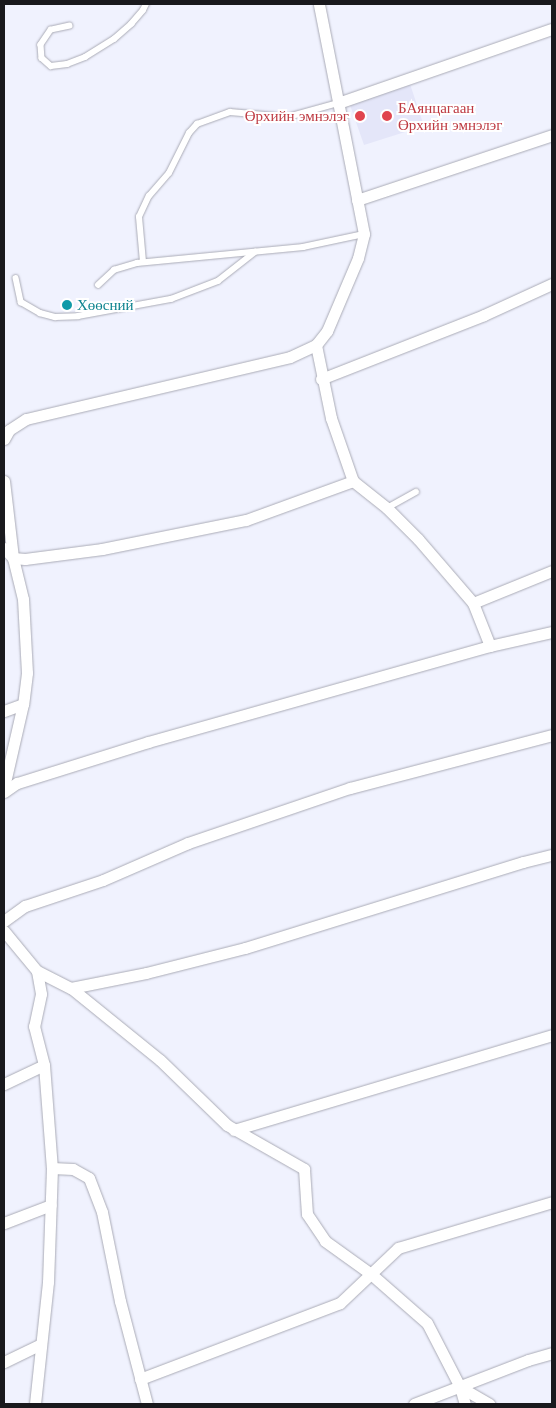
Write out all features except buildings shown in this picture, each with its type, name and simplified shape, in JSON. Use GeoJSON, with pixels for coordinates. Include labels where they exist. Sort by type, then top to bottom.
{"type":"FeatureCollection","features":[{"type":"Feature","properties":{"kind":"street"},"geometry":{"type":"LineString","coordinates":[[4,439],[9,430],[26,419],[290,357],[316,345],[327,331],[351,278],[364,234],[319,4]]}},
{"type":"Feature","properties":{"kind":"street"},"geometry":{"type":"LineString","coordinates":[[338,103],[552,28]]}},
{"type":"Feature","properties":{"kind":"street"},"geometry":{"type":"LineString","coordinates":[[357,200],[552,135]]}},
{"type":"Feature","properties":{"kind":"street"},"geometry":{"type":"LineString","coordinates":[[322,379],[484,315],[552,284]]}},
{"type":"Feature","properties":{"kind":"street"},"geometry":{"type":"LineString","coordinates":[[316,345],[331,418],[353,481],[386,508],[418,539],[473,603],[490,646]]}},
{"type":"Feature","properties":{"kind":"street"},"geometry":{"type":"LineString","coordinates":[[4,481],[13,558],[23,599],[27,673],[23,704],[4,787]]}},
{"type":"Feature","properties":{"kind":"street"},"geometry":{"type":"LineString","coordinates":[[4,548],[13,558],[42,558],[102,550],[246,520],[353,481]]}},
{"type":"Feature","properties":{"kind":"street"},"geometry":{"type":"LineString","coordinates":[[473,603],[552,572]]}},
{"type":"Feature","properties":{"kind":"street"},"geometry":{"type":"LineString","coordinates":[[4,792],[17,783],[148,742],[490,646],[552,632]]}},
{"type":"Feature","properties":{"kind":"street"},"geometry":{"type":"LineString","coordinates":[[4,711],[23,704]]}},
{"type":"Feature","properties":{"kind":"street"},"geometry":{"type":"LineString","coordinates":[[4,921],[25,906],[102,880],[197,840],[350,788],[552,735]]}},
{"type":"Feature","properties":{"kind":"street"},"geometry":{"type":"LineString","coordinates":[[71,988],[146,973],[244,948],[523,862],[552,855]]}},
{"type":"Feature","properties":{"kind":"street"},"geometry":{"type":"LineString","coordinates":[[4,931],[37,971],[71,988],[160,1060],[226,1125],[304,1169],[307,1214],[325,1241],[371,1274],[427,1323],[460,1387],[465,1404]]}},
{"type":"Feature","properties":{"kind":"street"},"geometry":{"type":"LineString","coordinates":[[35,1404],[48,1282],[52,1168],[44,1064],[34,1026],[41,994],[37,971]]}},
{"type":"Feature","properties":{"kind":"street"},"geometry":{"type":"LineString","coordinates":[[234,1130],[552,1035]]}},
{"type":"Feature","properties":{"kind":"street"},"geometry":{"type":"LineString","coordinates":[[4,1084],[44,1064]]}},
{"type":"Feature","properties":{"kind":"street"},"geometry":{"type":"LineString","coordinates":[[52,1168],[73,1169],[89,1178],[102,1212],[120,1300],[147,1404]]}},
{"type":"Feature","properties":{"kind":"street"},"geometry":{"type":"LineString","coordinates":[[140,1379],[340,1303],[398,1248],[552,1202]]}},
{"type":"Feature","properties":{"kind":"street"},"geometry":{"type":"LineString","coordinates":[[4,1223],[51,1204]]}},
{"type":"Feature","properties":{"kind":"street"},"geometry":{"type":"LineString","coordinates":[[4,1362],[41,1344]]}},
{"type":"Feature","properties":{"kind":"street"},"geometry":{"type":"LineString","coordinates":[[414,1404],[528,1360],[552,1353]]}},
{"type":"Feature","properties":{"kind":"street"},"geometry":{"type":"LineString","coordinates":[[460,1387],[490,1404]]}},
{"type":"Feature","properties":{"kind":"lane"},"geometry":{"type":"LineString","coordinates":[[70,26],[51,30],[41,45],[42,58],[51,66],[67,64],[84,57],[114,39],[131,24],[146,4]]}},
{"type":"Feature","properties":{"kind":"lane"},"geometry":{"type":"LineString","coordinates":[[143,262],[139,217],[149,196],[169,173],[189,133],[197,124],[230,112],[288,117],[338,103]]}},
{"type":"Feature","properties":{"kind":"lane"},"geometry":{"type":"LineString","coordinates":[[98,285],[114,270],[143,262],[303,247],[364,234]]}},
{"type":"Feature","properties":{"kind":"lane"},"geometry":{"type":"LineString","coordinates":[[16,278],[22,302],[40,313],[56,317],[78,316],[171,299],[218,281],[255,252]]}},
{"type":"Feature","properties":{"kind":"lane"},"geometry":{"type":"LineString","coordinates":[[386,508],[416,492]]}},
{"type":"Feature","properties":{"kind":"shaded area","name":"БАянцагаан Өрхийн эмнэлэг"},"geometry":{"type":"Polygon","coordinates":[[[410,84],[424,126],[364,145],[350,105],[410,84]]]}},
{"type":"Feature","properties":{"kind":"place","name":"Өрхийн эмнэлэг"},"geometry":{"type":"Point","coordinates":[360,116]}},
{"type":"Feature","properties":{"kind":"place","name":"БАянцагаан Өрхийн эмнэлэг"},"geometry":{"type":"Point","coordinates":[387,116]}},
{"type":"Feature","properties":{"kind":"place","name":"Хөөсний"},"geometry":{"type":"Point","coordinates":[67,305]}}]}
